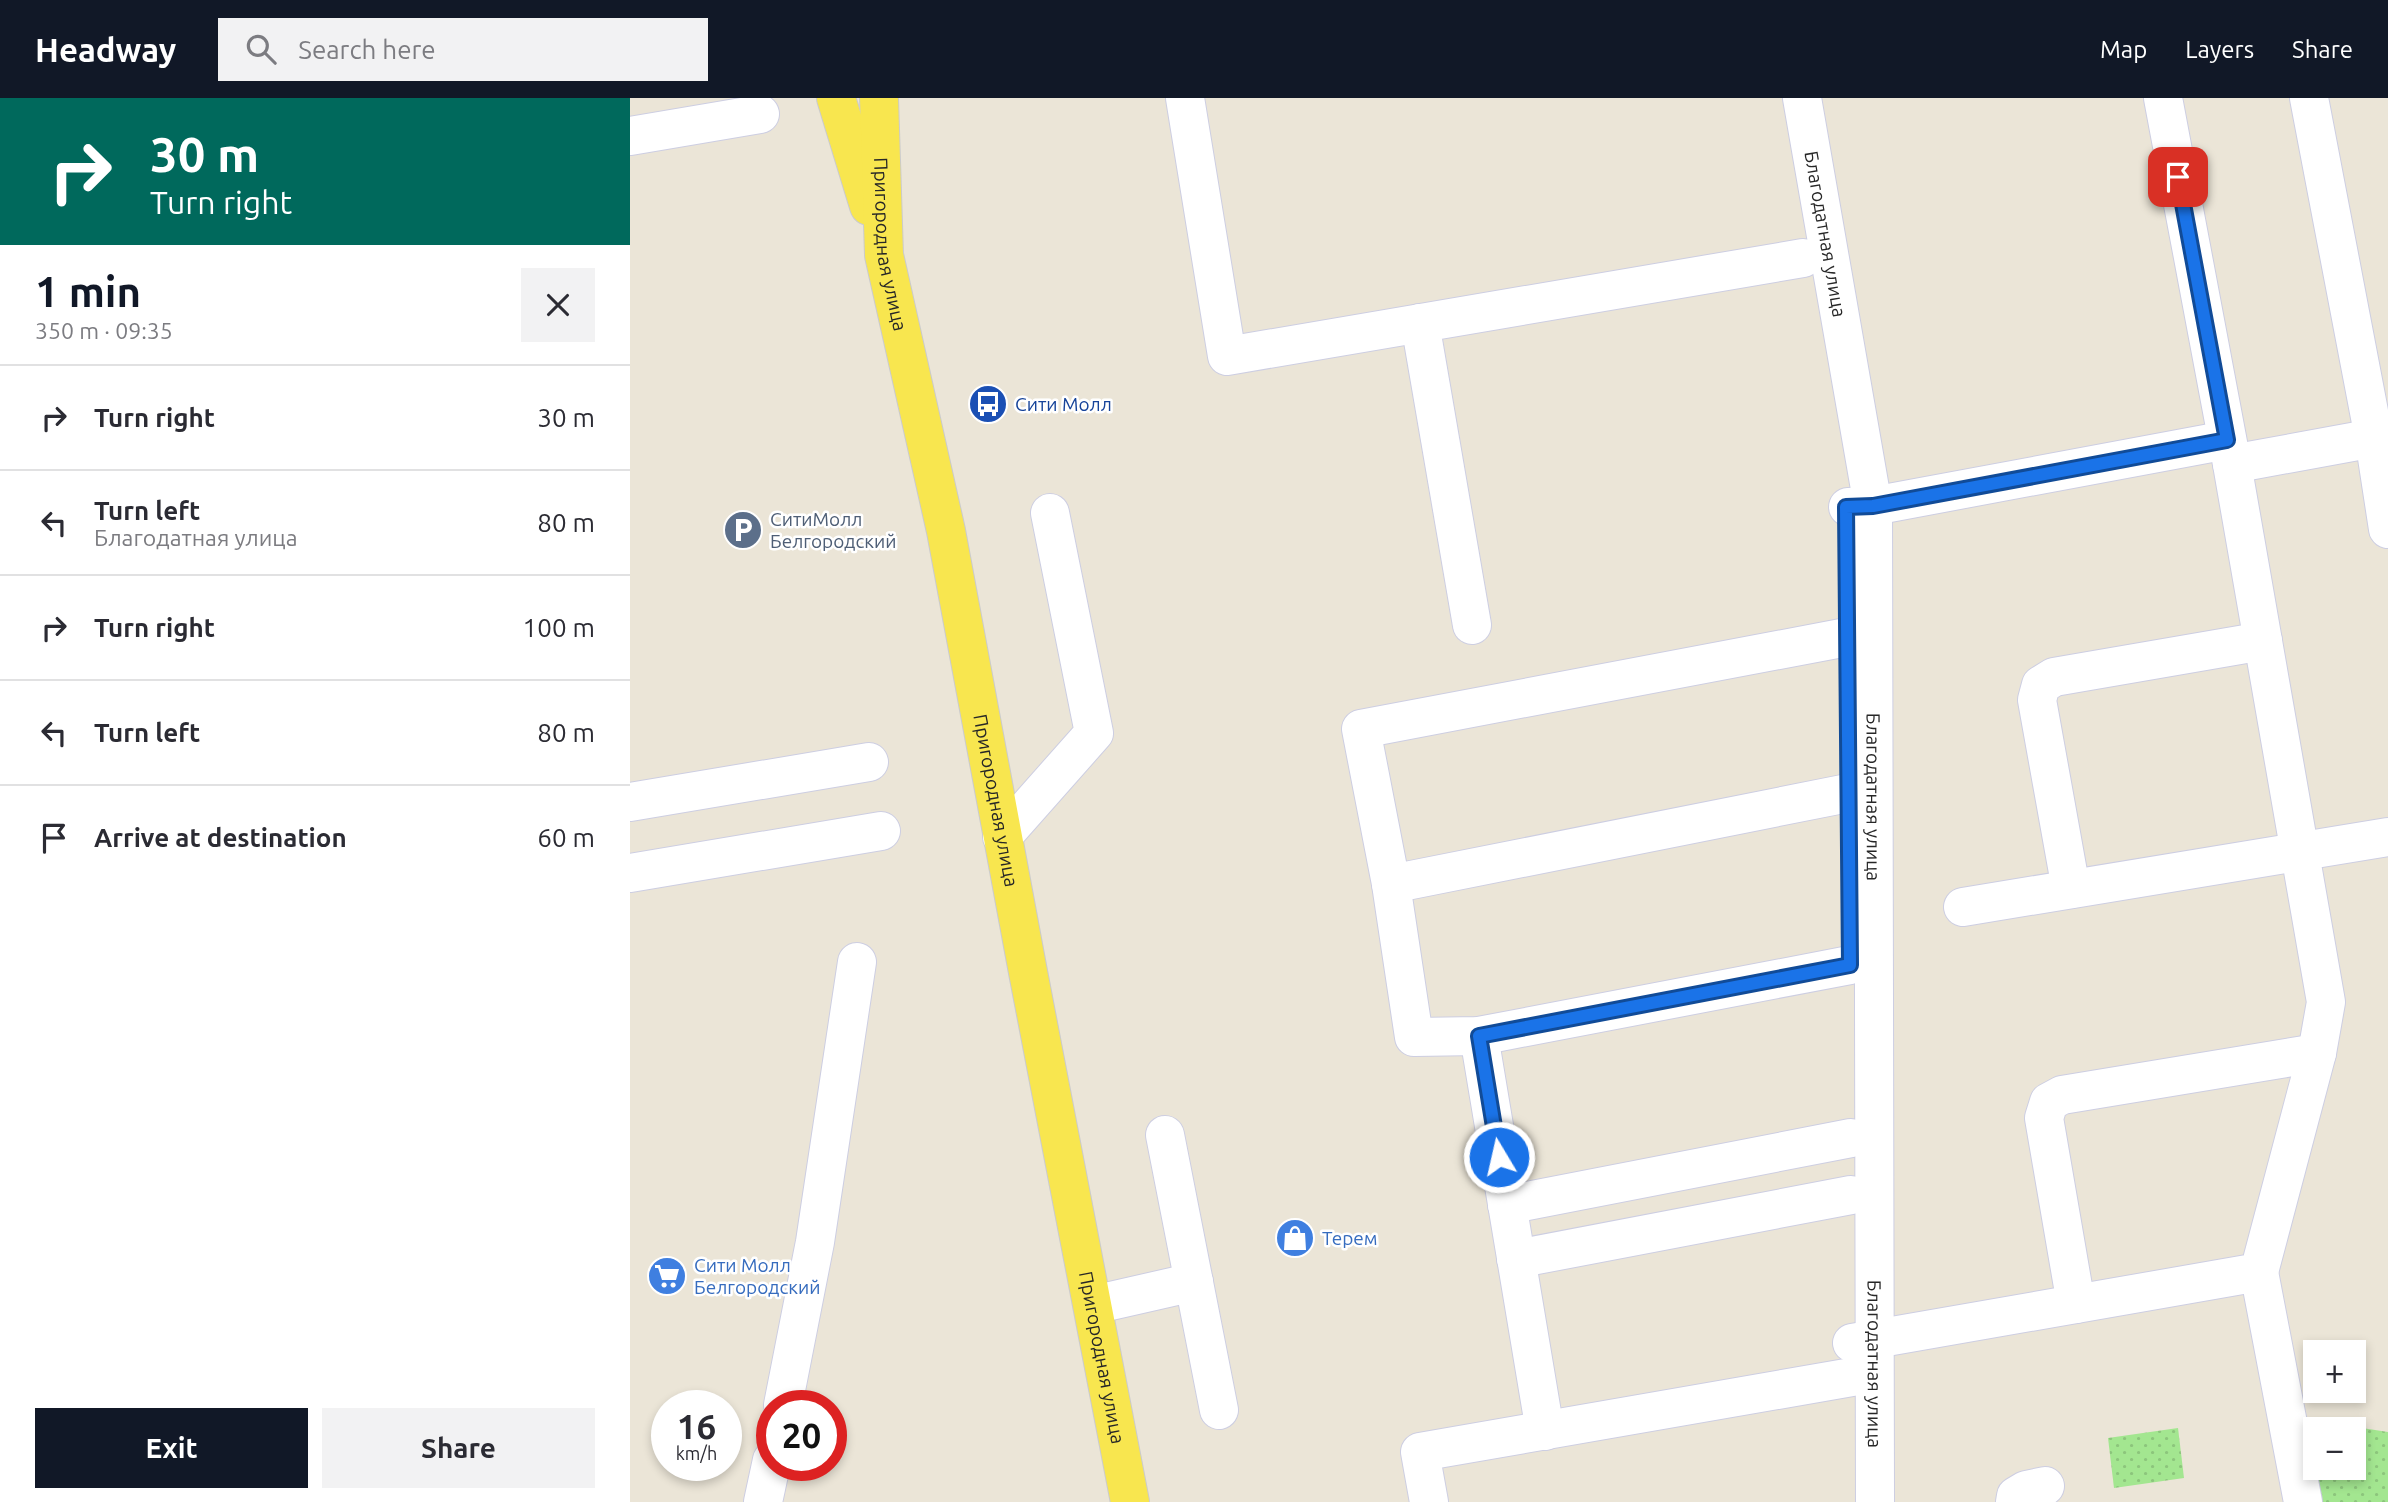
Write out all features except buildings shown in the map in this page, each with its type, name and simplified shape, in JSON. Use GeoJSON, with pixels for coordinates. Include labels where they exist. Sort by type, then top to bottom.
{"type":"FeatureCollection","features":[{"type":"Feature","properties":{"kind":"main road"},"geometry":{"type":"LineString","coordinates":[[836,98],[884,255]]}},
{"type":"Feature","properties":{"kind":"main road","name":"Пригородная улица"},"geometry":{"type":"LineString","coordinates":[[879,98],[884,255],[946,531],[1130,1502]]}},
{"type":"Feature","properties":{"kind":"street"},"geometry":{"type":"LineString","coordinates":[[1185,98],[1227,356],[1803,258]]}},
{"type":"Feature","properties":{"kind":"street","name":"Благодатная улица"},"geometry":{"type":"LineString","coordinates":[[1776,98],[1803,258],[1860,506],[1847,637],[1851,1195],[1860,1353],[1875,1502]]}},
{"type":"Feature","properties":{"kind":"street","name":"Благодатная улица"},"geometry":{"type":"LineString","coordinates":[[1802,98],[1860,506],[1860,1353],[1853,1502]]}},
{"type":"Feature","properties":{"kind":"street"},"geometry":{"type":"LineString","coordinates":[[2163,98],[2229,452],[2326,1002],[2317,1053],[2259,1272],[2303,1502]]}},
{"type":"Feature","properties":{"kind":"street"},"geometry":{"type":"LineString","coordinates":[[2309,98],[2374,438],[2388,529]]}},
{"type":"Feature","properties":{"kind":"street"},"geometry":{"type":"LineString","coordinates":[[630,136],[760,114]]}},
{"type":"Feature","properties":{"kind":"street"},"geometry":{"type":"LineString","coordinates":[[1420,323],[1472,625]]}},
{"type":"Feature","properties":{"kind":"street"},"geometry":{"type":"LineString","coordinates":[[1860,506],[2229,452],[2374,438]]}},
{"type":"Feature","properties":{"kind":"street"},"geometry":{"type":"LineString","coordinates":[[1002,837],[1094,733],[1050,513]]}},
{"type":"Feature","properties":{"kind":"street"},"geometry":{"type":"LineString","coordinates":[[1847,637],[1361,729],[1391,884],[1415,1037],[1479,1036],[1850,965]]}},
{"type":"Feature","properties":{"kind":"street"},"geometry":{"type":"LineString","coordinates":[[2071,889],[2037,700],[2041,685],[2054,677],[2263,641]]}},
{"type":"Feature","properties":{"kind":"street"},"geometry":{"type":"LineString","coordinates":[[630,802],[869,762]]}},
{"type":"Feature","properties":{"kind":"street"},"geometry":{"type":"LineString","coordinates":[[1391,884],[1848,793]]}},
{"type":"Feature","properties":{"kind":"street"},"geometry":{"type":"LineString","coordinates":[[630,873],[881,831]]}},
{"type":"Feature","properties":{"kind":"street"},"geometry":{"type":"LineString","coordinates":[[1963,907],[2388,837]]}},
{"type":"Feature","properties":{"kind":"street"},"geometry":{"type":"LineString","coordinates":[[786,1390],[815,1242],[857,962]]}},
{"type":"Feature","properties":{"kind":"street"},"geometry":{"type":"LineString","coordinates":[[1479,1036],[1545,1431]]}},
{"type":"Feature","properties":{"kind":"street"},"geometry":{"type":"LineString","coordinates":[[2076,1304],[2044,1118],[2049,1102],[2062,1096],[2317,1053]]}},
{"type":"Feature","properties":{"kind":"street"},"geometry":{"type":"LineString","coordinates":[[1165,1135],[1219,1410]]}},
{"type":"Feature","properties":{"kind":"street"},"geometry":{"type":"LineString","coordinates":[[1507,1205],[1851,1138]]}},
{"type":"Feature","properties":{"kind":"street"},"geometry":{"type":"LineString","coordinates":[[1516,1259],[1851,1195]]}},
{"type":"Feature","properties":{"kind":"street"},"geometry":{"type":"LineString","coordinates":[[1429,1502],[1420,1452],[1545,1431],[1860,1353],[2076,1304],[2259,1272]]}},
{"type":"Feature","properties":{"kind":"street"},"geometry":{"type":"LineString","coordinates":[[1093,1305],[1194,1282]]}},
{"type":"Feature","properties":{"kind":"street"},"geometry":{"type":"LineString","coordinates":[[763,1502],[768,1481]]}},
{"type":"Feature","properties":{"kind":"green space"},"geometry":{"type":"Polygon","coordinates":[[[2178,1428],[2184,1478],[2114,1488],[2108,1438],[2178,1428]]]}},
{"type":"Feature","properties":{"kind":"green space"},"geometry":{"type":"Polygon","coordinates":[[[2366,1429],[2388,1432],[2388,1502],[2318,1502],[2314,1480],[2366,1480],[2366,1429]]]}},
{"type":"Feature","properties":{"kind":"place","name":"Сити Молл"},"geometry":{"type":"Point","coordinates":[988,404]}},
{"type":"Feature","properties":{"kind":"place","name":"СитиМолл Белгородский"},"geometry":{"type":"Point","coordinates":[743,530]}},
{"type":"Feature","properties":{"kind":"place","name":"Терем"},"geometry":{"type":"Point","coordinates":[1295,1238]}},
{"type":"Feature","properties":{"kind":"place","name":"Сити Молл Белгородский"},"geometry":{"type":"Point","coordinates":[667,1276]}},
{"type":"Feature","properties":{"kind":"route"},"geometry":{"type":"LineString","coordinates":[[1499,1157],[1479,1036],[1850,965],[1846,507],[1873,506],[2227,440],[2178,177]]}}]}
